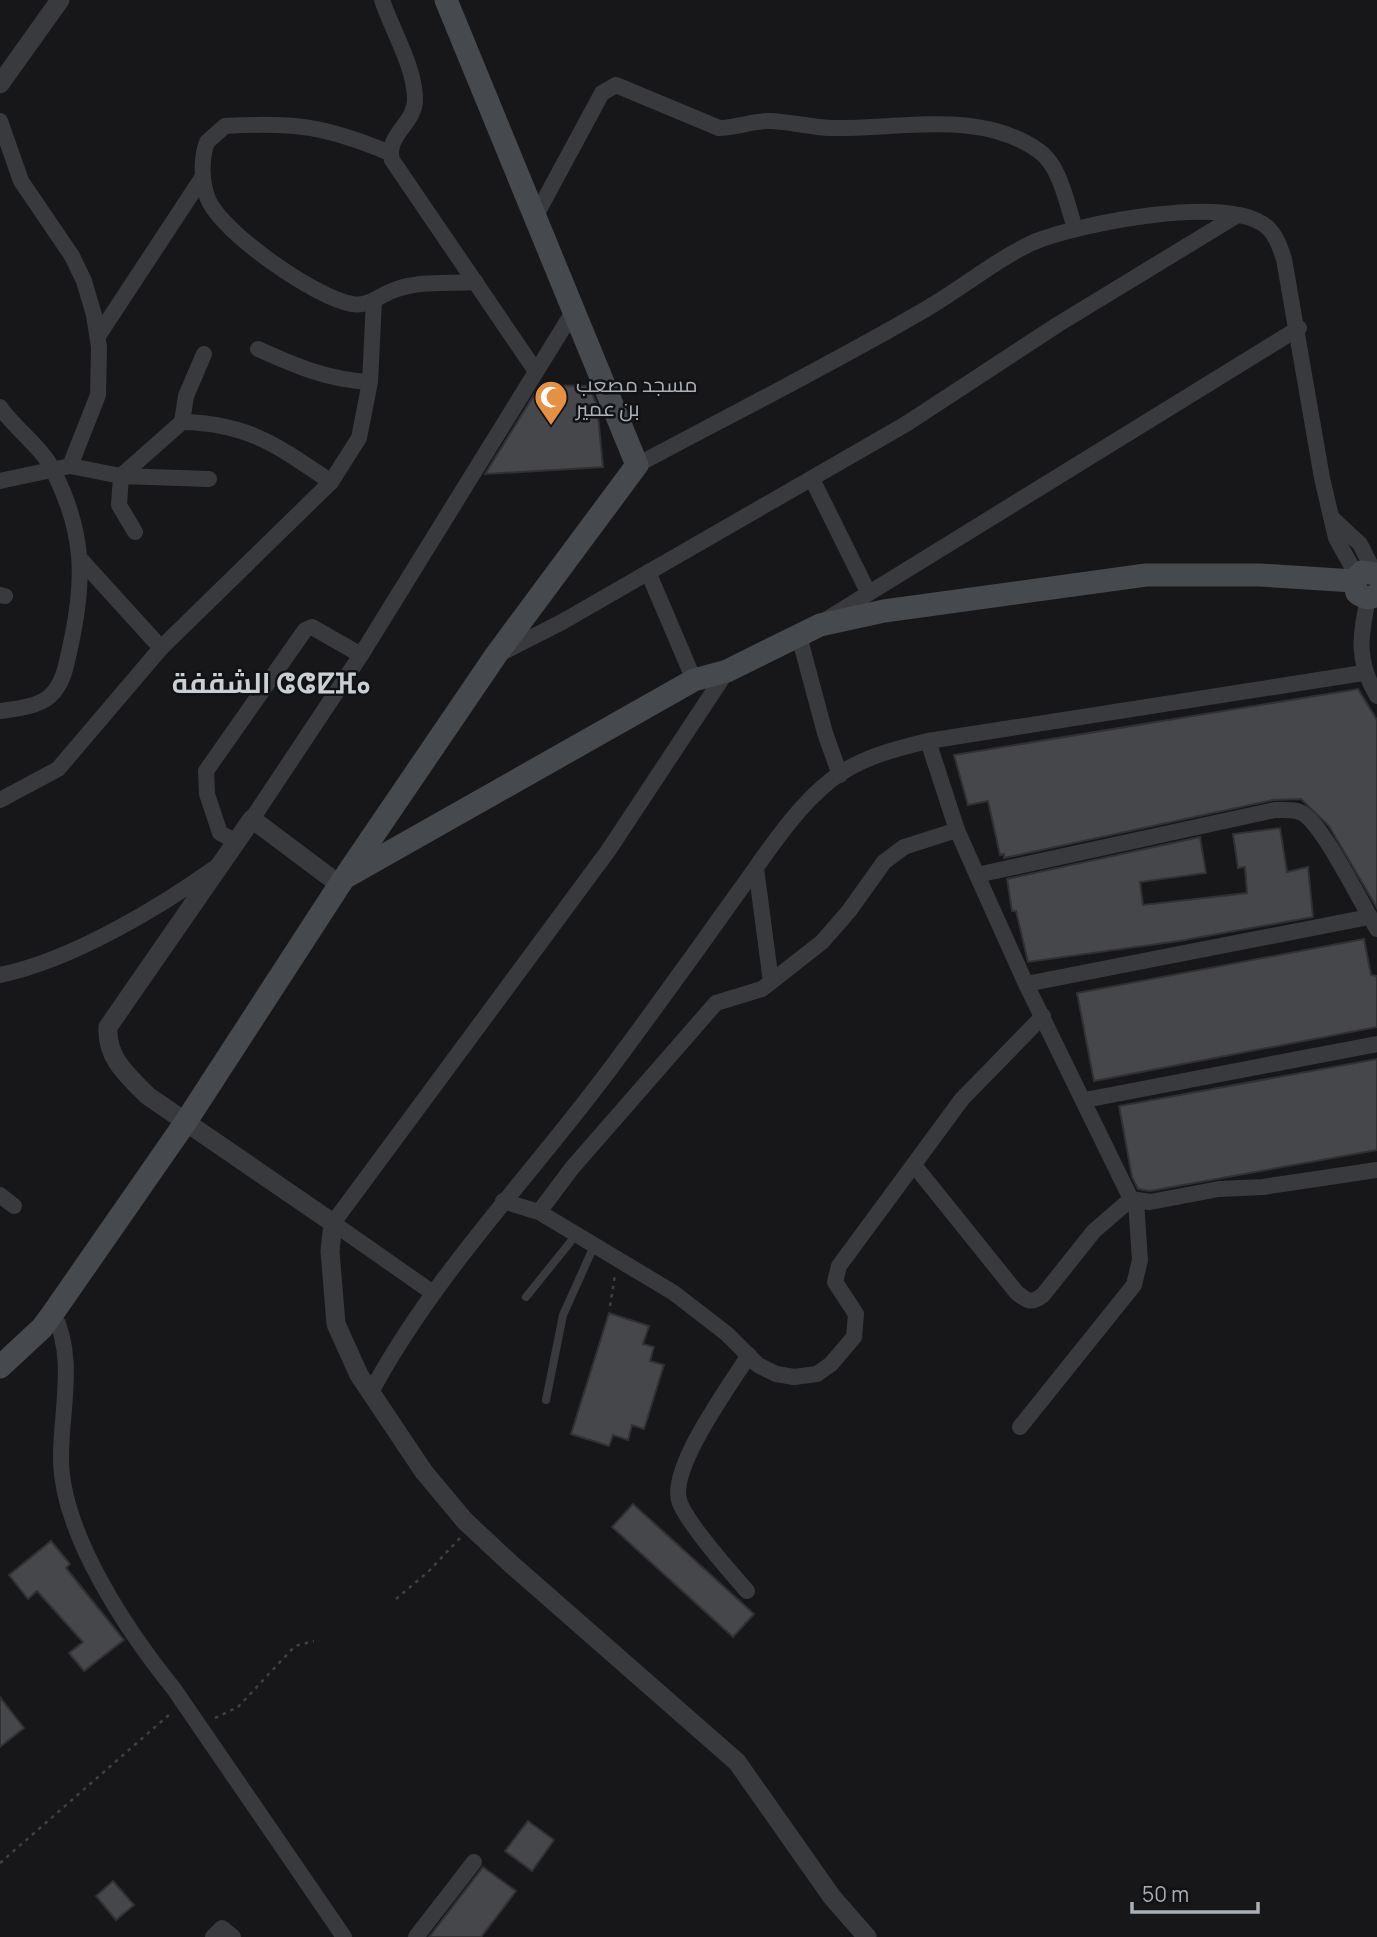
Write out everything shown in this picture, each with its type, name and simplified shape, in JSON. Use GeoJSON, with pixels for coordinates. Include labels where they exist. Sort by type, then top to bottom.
{"type":"FeatureCollection","features":[{"type":"Feature","properties":{"kind":"main road"},"geometry":{"type":"LineString","coordinates":[[0,1367],[42,1328],[54,1313],[185,1122],[342,882],[496,655],[637,465],[446,0]]}},
{"type":"Feature","properties":{"kind":"main road"},"geometry":{"type":"LineString","coordinates":[[342,882],[694,680],[727,671],[820,625],[884,611],[1146,575],[1260,575],[1370,586]]}},
{"type":"Feature","properties":{"kind":"street"},"geometry":{"type":"LineString","coordinates":[[0,84],[60,0]]}},
{"type":"Feature","properties":{"kind":"street"},"geometry":{"type":"LineString","coordinates":[[382,0],[413,85],[415,99],[414,109],[393,141],[390,153],[397,169],[535,370]]}},
{"type":"Feature","properties":{"kind":"street"},"geometry":{"type":"LineString","coordinates":[[534,219],[602,93],[616,85],[719,128],[737,128],[769,121],[829,128],[951,125],[1005,135],[1042,152],[1055,173],[1075,228]]}},
{"type":"Feature","properties":{"kind":"street"},"geometry":{"type":"LineString","coordinates":[[0,121],[21,181],[72,256],[84,281],[98,336],[98,395],[62,469]]}},
{"type":"Feature","properties":{"kind":"street"},"geometry":{"type":"LineString","coordinates":[[390,153],[318,127],[225,126],[207,142],[202,178],[208,200],[254,249],[331,298],[354,305],[374,301],[406,285],[476,282]]}},
{"type":"Feature","properties":{"kind":"street"},"geometry":{"type":"LineString","coordinates":[[98,336],[202,178]]}},
{"type":"Feature","properties":{"kind":"street"},"geometry":{"type":"LineString","coordinates":[[637,465],[926,310],[1032,243],[1075,228],[1177,212],[1237,216],[1265,225],[1276,237],[1284,259],[1322,478],[1332,518],[1341,549],[1370,586],[1361,639],[1363,673],[1377,696]]}},
{"type":"Feature","properties":{"kind":"street"},"geometry":{"type":"LineString","coordinates":[[496,655],[562,622],[906,424],[1048,331],[1237,216]]}},
{"type":"Feature","properties":{"kind":"street"},"geometry":{"type":"LineString","coordinates":[[0,800],[58,769],[161,648],[331,482],[359,438],[370,382],[374,301]]}},
{"type":"Feature","properties":{"kind":"street"},"geometry":{"type":"LineString","coordinates":[[433,1293],[148,1096],[124,1073],[110,1051],[108,1027],[224,862],[360,655],[573,312]]}},
{"type":"Feature","properties":{"kind":"street"},"geometry":{"type":"LineString","coordinates":[[820,625],[868,592],[1298,328]]}},
{"type":"Feature","properties":{"kind":"street"},"geometry":{"type":"LineString","coordinates":[[258,349],[311,373],[335,380],[370,382]]}},
{"type":"Feature","properties":{"kind":"street"},"geometry":{"type":"LineString","coordinates":[[135,532],[119,505],[121,476],[182,422],[186,396],[204,354]]}},
{"type":"Feature","properties":{"kind":"street"},"geometry":{"type":"LineString","coordinates":[[0,407],[62,469],[76,523],[82,561],[81,586],[62,681],[49,698],[0,711]]}},
{"type":"Feature","properties":{"kind":"street"},"geometry":{"type":"LineString","coordinates":[[182,422],[241,429],[282,448],[331,482]]}},
{"type":"Feature","properties":{"kind":"street"},"geometry":{"type":"LineString","coordinates":[[0,481],[62,469],[121,476],[209,479]]}},
{"type":"Feature","properties":{"kind":"street"},"geometry":{"type":"LineString","coordinates":[[812,479],[868,592]]}},
{"type":"Feature","properties":{"kind":"street"},"geometry":{"type":"LineString","coordinates":[[82,561],[161,648]]}},
{"type":"Feature","properties":{"kind":"street"},"geometry":{"type":"LineString","coordinates":[[648,572],[694,680]]}},
{"type":"Feature","properties":{"kind":"street"},"geometry":{"type":"LineString","coordinates":[[237,842],[220,833],[207,794],[206,771],[305,630],[312,627],[360,655]]}},
{"type":"Feature","properties":{"kind":"street"},"geometry":{"type":"LineString","coordinates":[[799,636],[825,733],[840,775]]}},
{"type":"Feature","properties":{"kind":"street"},"geometry":{"type":"LineString","coordinates":[[727,671],[608,851],[333,1223],[330,1251],[336,1324],[346,1352],[424,1472],[471,1526],[510,1564],[653,1690],[710,1735],[737,1762],[832,1897],[867,1937]]}},
{"type":"Feature","properties":{"kind":"street"},"geometry":{"type":"LineString","coordinates":[[371,1392],[386,1363],[433,1293],[617,1060],[756,868],[813,799],[840,775],[890,750],[928,741],[1363,673]]}},
{"type":"Feature","properties":{"kind":"street"},"geometry":{"type":"LineString","coordinates":[[928,741],[957,830],[977,875],[1026,984],[1134,1200],[1140,1260],[1134,1285],[1020,1427]]}},
{"type":"Feature","properties":{"kind":"street"},"geometry":{"type":"LineString","coordinates":[[977,875],[1275,810],[1292,811],[1303,814],[1312,822],[1373,923],[1026,984]]}},
{"type":"Feature","properties":{"kind":"street"},"geometry":{"type":"LineString","coordinates":[[252,819],[342,882]]}},
{"type":"Feature","properties":{"kind":"street"},"geometry":{"type":"LineString","coordinates":[[539,1212],[572,1168],[716,1003],[752,994],[828,936],[884,862],[904,847],[957,830]]}},
{"type":"Feature","properties":{"kind":"street"},"geometry":{"type":"LineString","coordinates":[[0,975],[40,963],[100,936],[224,862]]}},
{"type":"Feature","properties":{"kind":"street"},"geometry":{"type":"LineString","coordinates":[[756,868],[771,982]]}},
{"type":"Feature","properties":{"kind":"street"},"geometry":{"type":"LineString","coordinates":[[503,1201],[539,1212],[674,1293],[727,1334],[758,1365],[776,1374],[794,1377],[817,1374],[831,1364],[854,1337],[856,1328],[856,1314],[835,1282],[836,1273],[961,1099],[1043,1016]]}},
{"type":"Feature","properties":{"kind":"street"},"geometry":{"type":"LineString","coordinates":[[1085,1100],[1377,1044]]}},
{"type":"Feature","properties":{"kind":"street"},"geometry":{"type":"LineString","coordinates":[[914,1164],[1017,1293],[1028,1302],[1034,1302],[1042,1295],[1094,1231],[1134,1200],[1377,1170]]}},
{"type":"Feature","properties":{"kind":"street"},"geometry":{"type":"LineString","coordinates":[[0,1195],[14,1206]]}},
{"type":"Feature","properties":{"kind":"street"},"geometry":{"type":"LineString","coordinates":[[54,1313],[64,1339],[61,1463],[77,1536],[146,1653],[200,1726],[344,1937]]}},
{"type":"Feature","properties":{"kind":"street"},"geometry":{"type":"LineString","coordinates":[[747,1591],[716,1556],[679,1500],[680,1474],[707,1420],[748,1355]]}},
{"type":"Feature","properties":{"kind":"street"},"geometry":{"type":"LineString","coordinates":[[416,1937],[474,1862]]}},
{"type":"Feature","properties":{"kind":"street"},"geometry":{"type":"LineString","coordinates":[[213,1937],[222,1928],[233,1937]]}},
{"type":"Feature","properties":{"kind":"lane"},"geometry":{"type":"LineString","coordinates":[[526,1297],[576,1235]]}},
{"type":"Feature","properties":{"kind":"lane"},"geometry":{"type":"LineString","coordinates":[[546,1401],[563,1315],[594,1246]]}},
{"type":"Feature","properties":{"kind":"path"},"geometry":{"type":"LineString","coordinates":[[610,1306],[617,1260]]}},
{"type":"Feature","properties":{"kind":"path"},"geometry":{"type":"LineString","coordinates":[[396,1599],[428,1572],[471,1526]]}},
{"type":"Feature","properties":{"kind":"path"},"geometry":{"type":"LineString","coordinates":[[200,1726],[238,1707],[295,1646],[314,1641]]}},
{"type":"Feature","properties":{"kind":"path"},"geometry":{"type":"LineString","coordinates":[[0,1863],[183,1702]]}},
{"type":"Feature","properties":{"kind":"building","name":"مسجد مصعب بن عمير"},"geometry":{"type":"Polygon","coordinates":[[[540,385],[589,386],[597,405],[603,467],[485,474],[540,385]]]}},
{"type":"Feature","properties":{"kind":"building"},"geometry":{"type":"Polygon","coordinates":[[[1358,689],[1377,720],[1377,908],[1329,826],[1301,799],[1273,800],[1004,858],[1004,854],[1000,855],[988,801],[968,805],[954,755],[1358,689]]]}},
{"type":"Feature","properties":{"kind":"building"},"geometry":{"type":"Polygon","coordinates":[[[1280,828],[1287,872],[1308,867],[1313,917],[1179,941],[1028,962],[1016,911],[1012,911],[1007,879],[1200,837],[1206,873],[1140,882],[1143,905],[1247,893],[1245,867],[1238,868],[1233,834],[1280,828]]]}},
{"type":"Feature","properties":{"kind":"building"},"geometry":{"type":"Polygon","coordinates":[[[1364,939],[1371,975],[1377,976],[1377,1027],[1094,1081],[1077,993],[1364,939]]]}},
{"type":"Feature","properties":{"kind":"building"},"geometry":{"type":"Polygon","coordinates":[[[1377,1059],[1377,1150],[1150,1191],[1138,1189],[1132,1177],[1119,1106],[1377,1059]]]}},
{"type":"Feature","properties":{"kind":"building"},"geometry":{"type":"Polygon","coordinates":[[[609,1313],[649,1326],[643,1344],[654,1347],[650,1361],[664,1365],[644,1429],[632,1425],[628,1440],[613,1435],[609,1446],[571,1434],[609,1313]]]}},
{"type":"Feature","properties":{"kind":"building"},"geometry":{"type":"Polygon","coordinates":[[[633,1504],[754,1614],[733,1637],[612,1527],[633,1504]]]}},
{"type":"Feature","properties":{"kind":"building"},"geometry":{"type":"Polygon","coordinates":[[[51,1541],[70,1564],[66,1568],[124,1640],[84,1671],[69,1653],[83,1642],[37,1591],[28,1599],[9,1575],[51,1541]]]}},
{"type":"Feature","properties":{"kind":"building"},"geometry":{"type":"Polygon","coordinates":[[[0,1697],[24,1728],[0,1747],[0,1697]]]}},
{"type":"Feature","properties":{"kind":"building"},"geometry":{"type":"Polygon","coordinates":[[[528,1821],[554,1840],[532,1871],[505,1851],[528,1821]]]}},
{"type":"Feature","properties":{"kind":"building"},"geometry":{"type":"Polygon","coordinates":[[[483,1867],[516,1891],[481,1937],[429,1937],[483,1867]]]}},
{"type":"Feature","properties":{"kind":"building"},"geometry":{"type":"Polygon","coordinates":[[[113,1881],[134,1905],[116,1920],[96,1896],[113,1881]]]}},
{"type":"Feature","properties":{"kind":"place","name":"مسجد مصعب بن عمير"},"geometry":{"type":"Point","coordinates":[551,427]}},
{"type":"Feature","properties":{"kind":"district","name":"الشقفة ⵛⵛⵇⴼⴰ"},"geometry":{"type":"Point","coordinates":[271,683]}}]}
